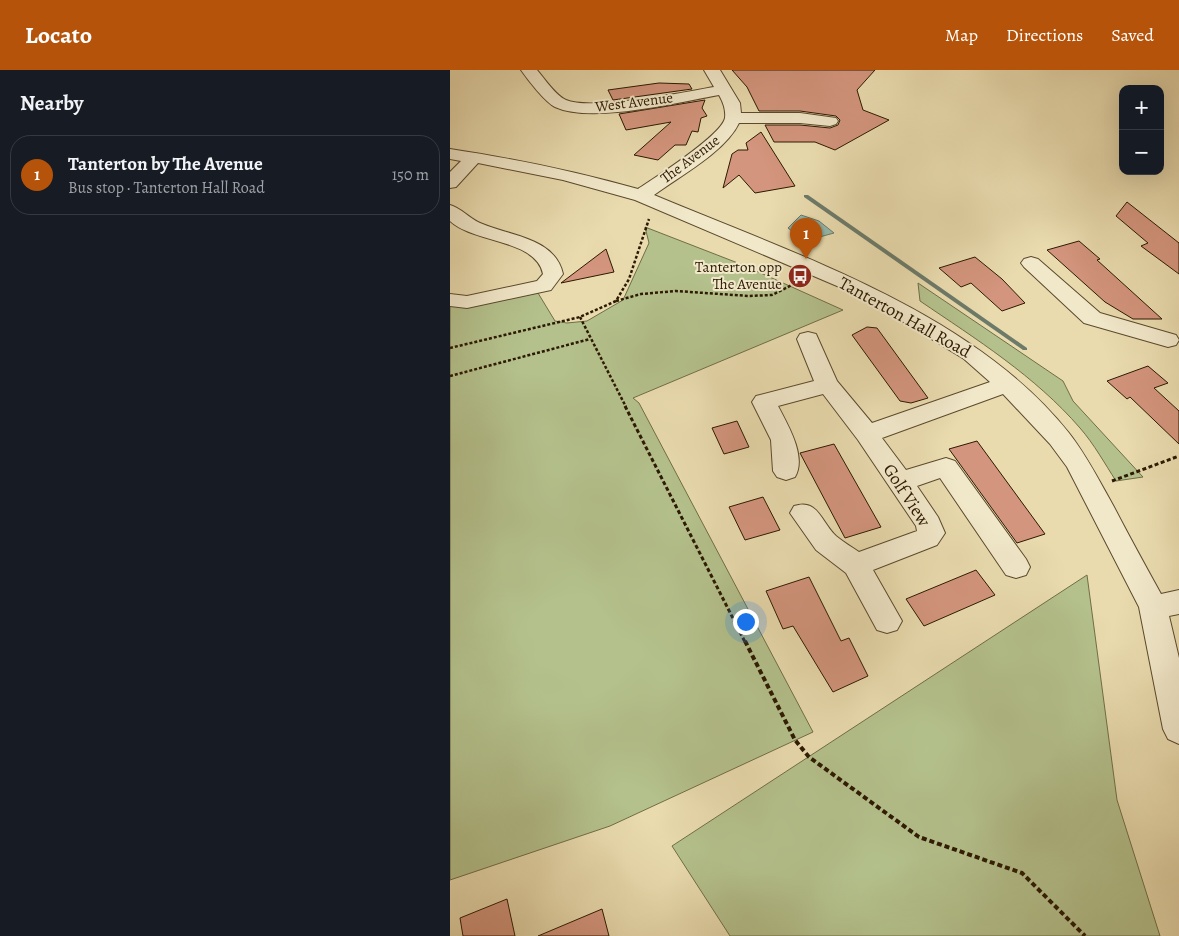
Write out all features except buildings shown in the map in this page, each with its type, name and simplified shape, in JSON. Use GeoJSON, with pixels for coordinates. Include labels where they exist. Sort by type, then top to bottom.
{"type":"FeatureCollection","features":[{"type":"Feature","properties":{"kind":"street","name":"West Avenue"},"geometry":{"type":"LineString","coordinates":[[529,70],[559,103],[584,108],[605,107],[724,90]]}},
{"type":"Feature","properties":{"kind":"street","name":"The Avenue"},"geometry":{"type":"LineString","coordinates":[[648,198],[726,132],[733,118],[732,102],[712,70]]}},
{"type":"Feature","properties":{"kind":"street","name":"The Avenue"},"geometry":{"type":"LineString","coordinates":[[733,118],[800,118],[830,121]]}},
{"type":"Feature","properties":{"kind":"street","name":"Tanterton Hall Road"},"geometry":{"type":"LineString","coordinates":[[450,154],[567,175],[648,198],[869,294],[938,332],[972,354],[1007,384],[1059,438],[1077,463],[1091,490],[1166,605],[1179,729]]}},
{"type":"Feature","properties":{"kind":"street"},"geometry":{"type":"LineString","coordinates":[[450,183],[474,157]]}},
{"type":"Feature","properties":{"kind":"street"},"geometry":{"type":"LineString","coordinates":[[450,210],[454,216],[470,226],[539,251],[550,263],[553,274],[544,286],[467,302],[450,300]]}},
{"type":"Feature","properties":{"kind":"street"},"geometry":{"type":"LineString","coordinates":[[1031,263],[1092,318],[1175,342]]}},
{"type":"Feature","properties":{"kind":"street","name":"Golf View"},"geometry":{"type":"LineString","coordinates":[[808,339],[827,386],[832,389],[867,434],[929,524],[931,533],[927,538],[856,565]]}},
{"type":"Feature","properties":{"kind":"street"},"geometry":{"type":"LineString","coordinates":[[867,434],[1007,384]]}},
{"type":"Feature","properties":{"kind":"street"},"geometry":{"type":"LineString","coordinates":[[786,471],[783,440],[764,402],[827,386]]}},
{"type":"Feature","properties":{"kind":"street"},"geometry":{"type":"LineString","coordinates":[[899,482],[946,467],[1016,567]]}},
{"type":"Feature","properties":{"kind":"street"},"geometry":{"type":"LineString","coordinates":[[803,513],[826,543],[856,565],[887,621]]}},
{"type":"Feature","properties":{"kind":"path"},"geometry":{"type":"LineString","coordinates":[[616,301],[629,279],[648,198]]}},
{"type":"Feature","properties":{"kind":"path"},"geometry":{"type":"LineString","coordinates":[[450,348],[580,317],[616,301],[641,294],[676,291],[749,296],[772,295],[819,272]]}},
{"type":"Feature","properties":{"kind":"path"},"geometry":{"type":"LineString","coordinates":[[580,317],[795,740],[809,757],[919,837],[1022,873],[1085,936]]}},
{"type":"Feature","properties":{"kind":"path"},"geometry":{"type":"LineString","coordinates":[[450,376],[590,339]]}},
{"type":"Feature","properties":{"kind":"path"},"geometry":{"type":"LineString","coordinates":[[1091,490],[1179,456]]}},
{"type":"Feature","properties":{"kind":"green space"},"geometry":{"type":"Polygon","coordinates":[[[645,227],[743,265],[843,310],[633,398],[639,403],[813,732],[610,826],[450,880],[450,304],[538,293],[555,321],[567,323],[587,321],[623,300],[649,243],[645,227]]]}},
{"type":"Feature","properties":{"kind":"green space"},"geometry":{"type":"Polygon","coordinates":[[[918,283],[1063,381],[1073,401],[1143,477],[1116,481],[1090,441],[1063,409],[1004,359],[920,301],[918,283]]]}},
{"type":"Feature","properties":{"kind":"green space"},"geometry":{"type":"Polygon","coordinates":[[[1087,575],[1117,800],[1160,936],[730,936],[672,846],[1087,575]]]}},
{"type":"Feature","properties":{"kind":"water"},"geometry":{"type":"Polygon","coordinates":[[[801,215],[819,221],[834,233],[805,241],[788,228],[801,215]]]}},
{"type":"Feature","properties":{"kind":"waterway"},"geometry":{"type":"LineString","coordinates":[[806,196],[1025,349]]}},
{"type":"Feature","properties":{"kind":"place","name":"Tanterton by The Avenue"},"geometry":{"type":"Point","coordinates":[806,259]}},
{"type":"Feature","properties":{"kind":"place","name":"Tanterton opp The Avenue"},"geometry":{"type":"Point","coordinates":[800,276]}}]}
